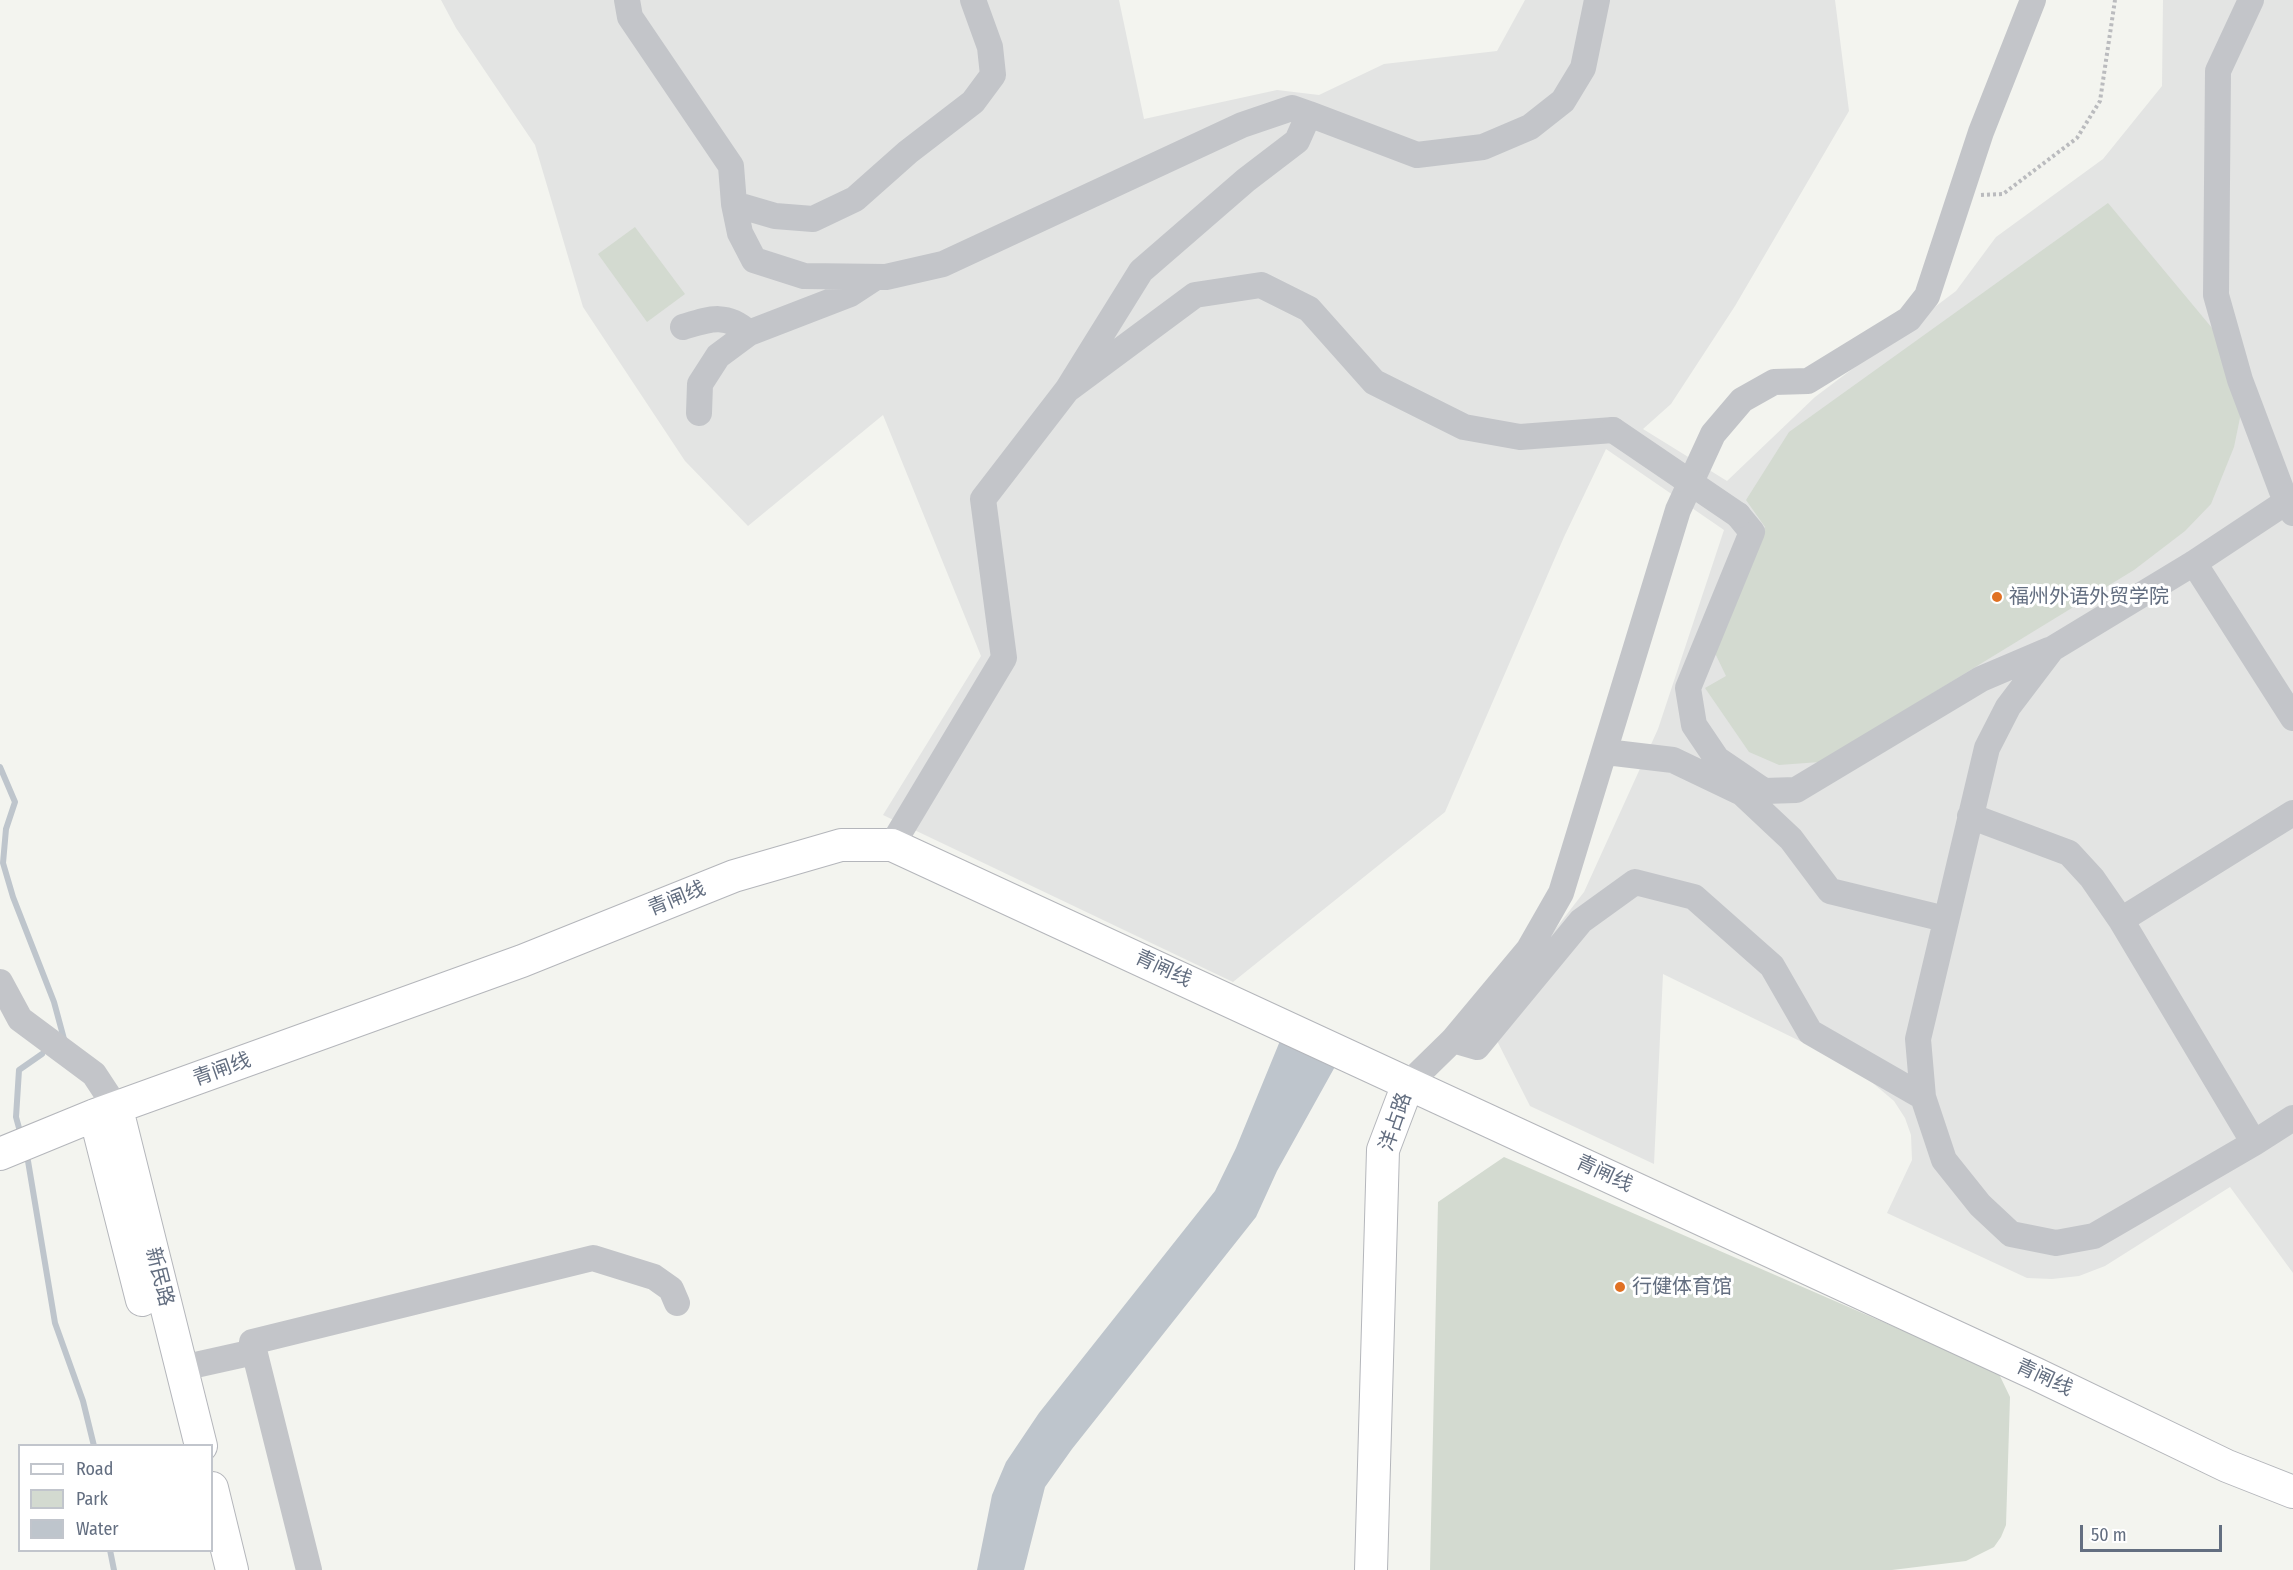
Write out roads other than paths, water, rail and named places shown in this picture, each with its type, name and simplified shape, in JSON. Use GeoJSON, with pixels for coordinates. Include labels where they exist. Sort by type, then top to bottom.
{"type":"FeatureCollection","features":[{"type":"Feature","properties":{"kind":"main road","name":"青闸线"},"geometry":{"type":"LineString","coordinates":[[0,1154],[106,1112],[522,961],[734,876],[842,844],[892,845],[968,878],[2004,1359],[2227,1466],[2293,1492]]}},
{"type":"Feature","properties":{"kind":"main road","name":"洋占路"},"geometry":{"type":"LineString","coordinates":[[1371,1570],[1383,1150],[1408,1084]]}},
{"type":"Feature","properties":{"kind":"main road","name":"洋占路"},"geometry":{"type":"LineString","coordinates":[[1391,1570],[1408,1084]]}},
{"type":"Feature","properties":{"kind":"main road","name":"新民路"},"geometry":{"type":"LineString","coordinates":[[106,1112],[182,1368],[201,1444]]}},
{"type":"Feature","properties":{"kind":"main road","name":"新民路"},"geometry":{"type":"LineString","coordinates":[[106,1112],[179,1444]]}},
{"type":"Feature","properties":{"kind":"main road"},"geometry":{"type":"LineString","coordinates":[[213,1492],[232,1570]]}},
{"type":"Feature","properties":{"kind":"main road"},"geometry":{"type":"LineString","coordinates":[[206,1552],[211,1570]]}},
{"type":"Feature","properties":{"kind":"street"},"geometry":{"type":"LineString","coordinates":[[627,0],[630,17],[731,166],[734,204],[740,233],[754,260],[804,276],[877,277],[943,264],[1242,125],[1292,108],[1416,155],[1484,147],[1530,127],[1563,100],[1583,68],[1598,0]]}},
{"type":"Feature","properties":{"kind":"street"},"geometry":{"type":"LineString","coordinates":[[734,204],[775,216],[813,219],[855,199],[908,152],[973,102],[993,75],[990,47],[973,0]]}},
{"type":"Feature","properties":{"kind":"street"},"geometry":{"type":"LineString","coordinates":[[1408,1084],[1453,1040],[1529,949],[1561,892],[1606,752],[1678,510],[1713,434],[1742,400],[1774,382],[1808,381],[1909,319],[1927,296],[1981,132],[2033,0]]}},
{"type":"Feature","properties":{"kind":"street"},"geometry":{"type":"LineString","coordinates":[[1067,390],[1195,295],[1261,285],[1309,309],[1374,382],[1464,427],[1520,437],[1613,430],[1738,515],[1752,532],[1688,688],[1694,725],[1717,759],[1764,791],[1796,790],[1981,680],[2052,649],[2289,508],[2240,380],[2216,295],[2218,71],[2251,0]]}},
{"type":"Feature","properties":{"kind":"street"},"geometry":{"type":"LineString","coordinates":[[892,845],[1004,658],[983,499],[1067,390],[1141,271],[1246,180],[1297,141],[1309,114]]}},
{"type":"Feature","properties":{"kind":"street"},"geometry":{"type":"LineString","coordinates":[[699,413],[700,384],[718,356],[749,333],[850,294],[877,277]]}},
{"type":"Feature","properties":{"kind":"street"},"geometry":{"type":"LineString","coordinates":[[683,327],[714,317],[740,325],[749,333]]}},
{"type":"Feature","properties":{"kind":"street"},"geometry":{"type":"LineString","coordinates":[[2194,563],[2293,718]]}},
{"type":"Feature","properties":{"kind":"street"},"geometry":{"type":"LineString","coordinates":[[2052,649],[2002,717],[1987,748],[1918,1039],[1923,1097],[1944,1160],[1980,1205],[2011,1234],[2056,1243],[2094,1236],[2293,1118]]}},
{"type":"Feature","properties":{"kind":"street"},"geometry":{"type":"LineString","coordinates":[[1606,752],[1673,760],[1742,793],[1791,840],[1830,891],[1945,919]]}},
{"type":"Feature","properties":{"kind":"street"},"geometry":{"type":"LineString","coordinates":[[2121,920],[2293,813]]}},
{"type":"Feature","properties":{"kind":"street"},"geometry":{"type":"LineString","coordinates":[[1970,816],[2069,853],[2092,878],[2121,920],[2254,1143]]}},
{"type":"Feature","properties":{"kind":"street"},"geometry":{"type":"LineString","coordinates":[[1453,1040],[1477,1047],[1581,921],[1635,882],[1694,897],[1772,966],[1810,1032],[1923,1097]]}},
{"type":"Feature","properties":{"kind":"street"},"geometry":{"type":"LineString","coordinates":[[0,982],[20,1018],[94,1074],[106,1112]]}},
{"type":"Feature","properties":{"kind":"street"},"geometry":{"type":"LineString","coordinates":[[309,1570],[252,1342],[580,1259],[593,1258],[654,1277],[671,1289],[677,1303]]}},
{"type":"Feature","properties":{"kind":"street"},"geometry":{"type":"LineString","coordinates":[[182,1368],[254,1352]]}},
{"type":"Feature","properties":{"kind":"water"},"geometry":{"type":"Polygon","coordinates":[[[1282,1036],[1337,1063],[1277,1171],[1256,1217],[1072,1449],[1045,1487],[1024,1570],[977,1570],[992,1495],[1006,1462],[1039,1413],[1215,1191],[1236,1148],[1282,1036]]]}},
{"type":"Feature","properties":{"kind":"waterway"},"geometry":{"type":"LineString","coordinates":[[0,767],[15,802],[6,829],[3,863],[13,897],[54,1002],[64,1039]]}},
{"type":"Feature","properties":{"kind":"waterway"},"geometry":{"type":"LineString","coordinates":[[19,1128],[16,1117],[19,1070],[42,1054]]}},
{"type":"Feature","properties":{"kind":"waterway"},"geometry":{"type":"LineString","coordinates":[[28,1161],[55,1323],[83,1401],[94,1444]]}},
{"type":"Feature","properties":{"kind":"waterway"},"geometry":{"type":"LineString","coordinates":[[110,1552],[114,1570]]}},
{"type":"Feature","properties":{"kind":"place","name":"福州外语外贸学院"},"geometry":{"type":"Point","coordinates":[1997,597]}},
{"type":"Feature","properties":{"kind":"place","name":"行健体育馆"},"geometry":{"type":"Point","coordinates":[1620,1287]}}]}
